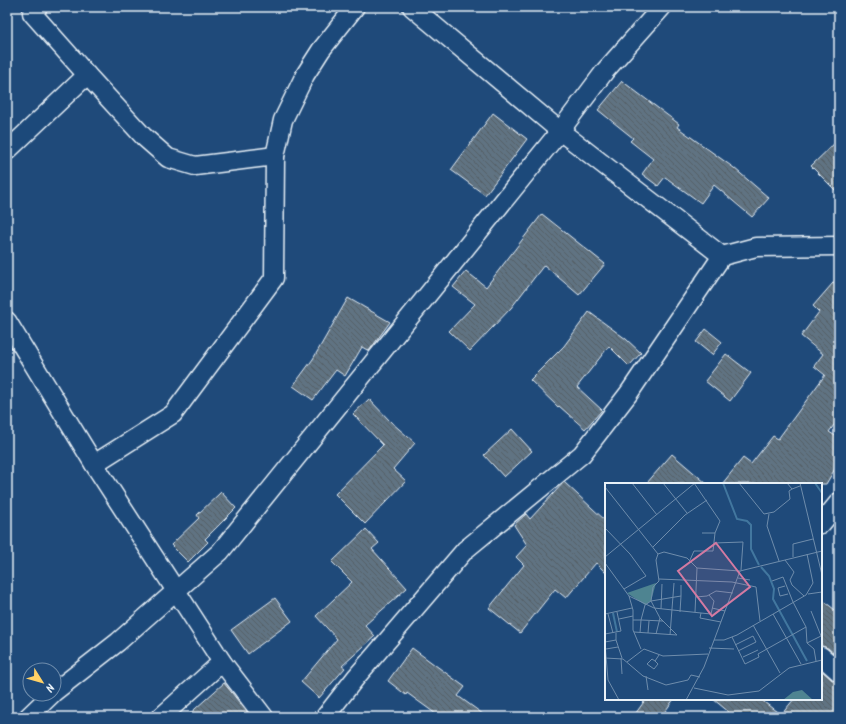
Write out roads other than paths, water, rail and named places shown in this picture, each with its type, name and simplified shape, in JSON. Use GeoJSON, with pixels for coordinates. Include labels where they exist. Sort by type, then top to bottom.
{"type":"FeatureCollection","features":[{"type":"Feature","properties":{"kind":"street"},"geometry":{"type":"LineString","coordinates":[[38,7],[32,13],[144,136],[168,158],[195,166],[275,156]]}},
{"type":"Feature","properties":{"kind":"street"},"geometry":{"type":"LineString","coordinates":[[94,464],[173,414],[274,278],[275,156],[282,120],[305,75],[321,50],[354,7]]}},
{"type":"Feature","properties":{"kind":"street"},"geometry":{"type":"LineString","coordinates":[[412,7],[560,131],[722,256]]}},
{"type":"Feature","properties":{"kind":"street"},"geometry":{"type":"LineString","coordinates":[[62,686],[118,642],[220,552],[560,131],[605,71],[662,7]]}},
{"type":"Feature","properties":{"kind":"street"},"geometry":{"type":"LineString","coordinates":[[7,151],[87,75]]}},
{"type":"Feature","properties":{"kind":"street"},"geometry":{"type":"LineString","coordinates":[[325,717],[357,676],[466,550],[582,454],[629,393],[722,256],[756,247],[839,246]]}},
{"type":"Feature","properties":{"kind":"street"},"geometry":{"type":"LineString","coordinates":[[7,321],[94,464],[222,662],[264,717]]}},
{"type":"Feature","properties":{"kind":"street"},"geometry":{"type":"LineString","coordinates":[[822,523],[839,502]]}},
{"type":"Feature","properties":{"kind":"street"},"geometry":{"type":"LineString","coordinates":[[822,657],[839,672]]}},
{"type":"Feature","properties":{"kind":"street"},"geometry":{"type":"LineString","coordinates":[[161,717],[222,662]]}},
{"type":"Feature","properties":{"kind":"street"},"geometry":{"type":"LineString","coordinates":[[28,717],[44,702]]}}]}
